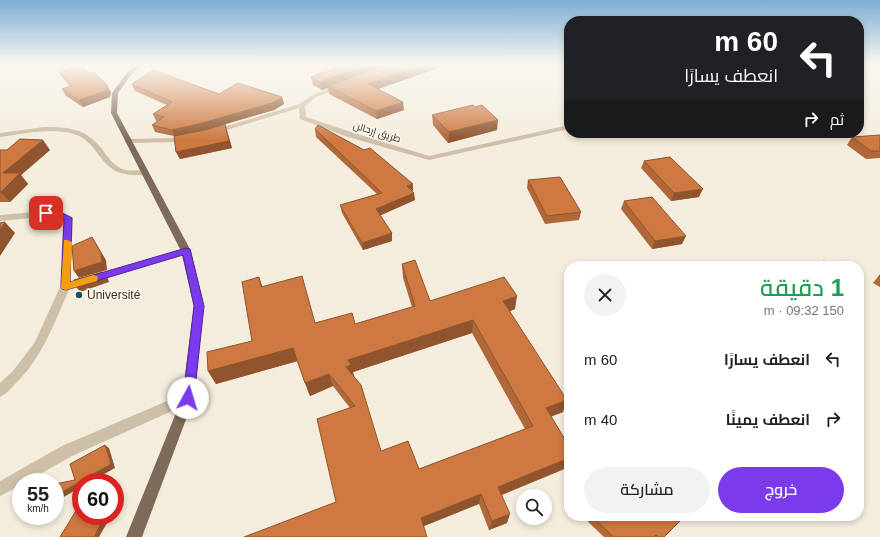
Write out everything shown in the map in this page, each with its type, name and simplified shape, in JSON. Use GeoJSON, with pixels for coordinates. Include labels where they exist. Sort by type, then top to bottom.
{"type":"FeatureCollection","features":[{"type":"Feature","properties":{"kind":"main road"},"geometry":{"type":"LineString","coordinates":[[118,89],[115,93],[114,113],[186,251],[199,306],[188,398],[134,537]]}},
{"type":"Feature","properties":{"kind":"street"},"geometry":{"type":"LineString","coordinates":[[128,141],[177,140],[201,135],[302,105],[314,96],[332,89]]}},
{"type":"Feature","properties":{"kind":"street","name":"طريق إرحالن"},"geometry":{"type":"LineString","coordinates":[[302,105],[302,118],[351,135],[429,158],[564,128]]}},
{"type":"Feature","properties":{"kind":"street"},"geometry":{"type":"LineString","coordinates":[[0,135],[49,129],[67,130],[85,135],[97,147],[108,162],[121,172],[145,173]]}},
{"type":"Feature","properties":{"kind":"street"},"geometry":{"type":"LineString","coordinates":[[0,218],[56,213],[68,218],[66,287],[39,345],[17,375],[0,391]]}},
{"type":"Feature","properties":{"kind":"street"},"geometry":{"type":"LineString","coordinates":[[66,287],[186,251]]}},
{"type":"Feature","properties":{"kind":"street"},"geometry":{"type":"LineString","coordinates":[[0,489],[67,451],[188,398]]}},
{"type":"Feature","properties":{"kind":"building"},"geometry":{"type":"Polygon","coordinates":[[[62,89],[107,89],[107,90],[79,100],[62,89]]]}},
{"type":"Feature","properties":{"kind":"building"},"geometry":{"type":"Polygon","coordinates":[[[143,89],[205,89],[219,94],[228,89],[257,89],[282,97],[272,103],[199,124],[172,130],[152,125],[164,117],[153,114],[172,102],[143,89]]]}},
{"type":"Feature","properties":{"kind":"building"},"geometry":{"type":"Polygon","coordinates":[[[334,89],[378,89],[403,102],[376,111],[334,89]]]}},
{"type":"Feature","properties":{"kind":"building"},"geometry":{"type":"Polygon","coordinates":[[[473,105],[475,107],[482,105],[498,120],[449,132],[432,115],[473,105]]]}},
{"type":"Feature","properties":{"kind":"building"},"geometry":{"type":"Polygon","coordinates":[[[225,124],[229,141],[176,152],[174,136],[205,130],[225,124]]]}},
{"type":"Feature","properties":{"kind":"building"},"geometry":{"type":"Polygon","coordinates":[[[318,125],[364,150],[370,148],[413,184],[407,186],[414,193],[376,209],[392,233],[362,243],[340,205],[382,193],[315,129],[318,125]]]}},
{"type":"Feature","properties":{"kind":"building"},"geometry":{"type":"Polygon","coordinates":[[[880,135],[880,151],[871,151],[853,138],[864,138],[864,136],[880,135]]]}},
{"type":"Feature","properties":{"kind":"building"},"geometry":{"type":"Polygon","coordinates":[[[20,139],[43,140],[3,173],[20,173],[0,192],[0,150],[7,150],[20,139]]]}},
{"type":"Feature","properties":{"kind":"building"},"geometry":{"type":"Polygon","coordinates":[[[670,157],[703,189],[674,193],[644,161],[670,157]]]}},
{"type":"Feature","properties":{"kind":"building"},"geometry":{"type":"Polygon","coordinates":[[[560,177],[581,212],[547,216],[528,180],[560,177]]]}},
{"type":"Feature","properties":{"kind":"building"},"geometry":{"type":"Polygon","coordinates":[[[652,197],[686,236],[655,241],[624,201],[652,197]]]}},
{"type":"Feature","properties":{"kind":"building"},"geometry":{"type":"Polygon","coordinates":[[[5,222],[0,230],[0,223],[5,222]]]}},
{"type":"Feature","properties":{"kind":"building"},"geometry":{"type":"Polygon","coordinates":[[[92,237],[101,253],[102,262],[74,271],[72,246],[92,237]]]}},
{"type":"Feature","properties":{"kind":"building"},"geometry":{"type":"Polygon","coordinates":[[[415,260],[430,301],[504,277],[517,296],[503,301],[564,395],[564,401],[546,408],[564,438],[564,460],[498,487],[510,514],[492,521],[481,494],[421,518],[427,537],[244,537],[336,502],[317,419],[355,406],[329,374],[305,383],[293,348],[208,371],[207,352],[252,341],[242,282],[259,277],[261,287],[302,276],[315,323],[352,313],[355,324],[415,306],[402,264],[415,260]],[[473,320],[348,360],[351,365],[346,367],[361,385],[381,451],[408,441],[419,469],[533,426],[473,320]]]}},
{"type":"Feature","properties":{"kind":"building"},"geometry":{"type":"Polygon","coordinates":[[[103,272],[103,275],[74,284],[74,280],[103,272]]]}},
{"type":"Feature","properties":{"kind":"building"},"geometry":{"type":"Polygon","coordinates":[[[105,445],[111,464],[95,473],[73,473],[70,464],[105,445]]]}},
{"type":"Feature","properties":{"kind":"building"},"geometry":{"type":"Polygon","coordinates":[[[72,481],[72,486],[64,491],[64,482],[72,481]]]}},
{"type":"Feature","properties":{"kind":"building"},"geometry":{"type":"Polygon","coordinates":[[[72,517],[72,525],[100,525],[94,537],[60,537],[72,517]]]}},
{"type":"Feature","properties":{"kind":"building"},"geometry":{"type":"Polygon","coordinates":[[[596,521],[680,521],[664,537],[659,537],[656,535],[654,537],[614,537],[596,521]]]}},
{"type":"Feature","properties":{"kind":"slow traffic"},"geometry":{"type":"LineString","coordinates":[[67,242],[66,287],[93,278]]}},
{"type":"Feature","properties":{"kind":"place","name":"Université"},"geometry":{"type":"Point","coordinates":[79,295]}},
{"type":"Feature","properties":{"kind":"route"},"geometry":{"type":"LineString","coordinates":[[46,213],[56,213],[68,218],[66,287],[186,251],[199,306],[188,398]]}}]}
